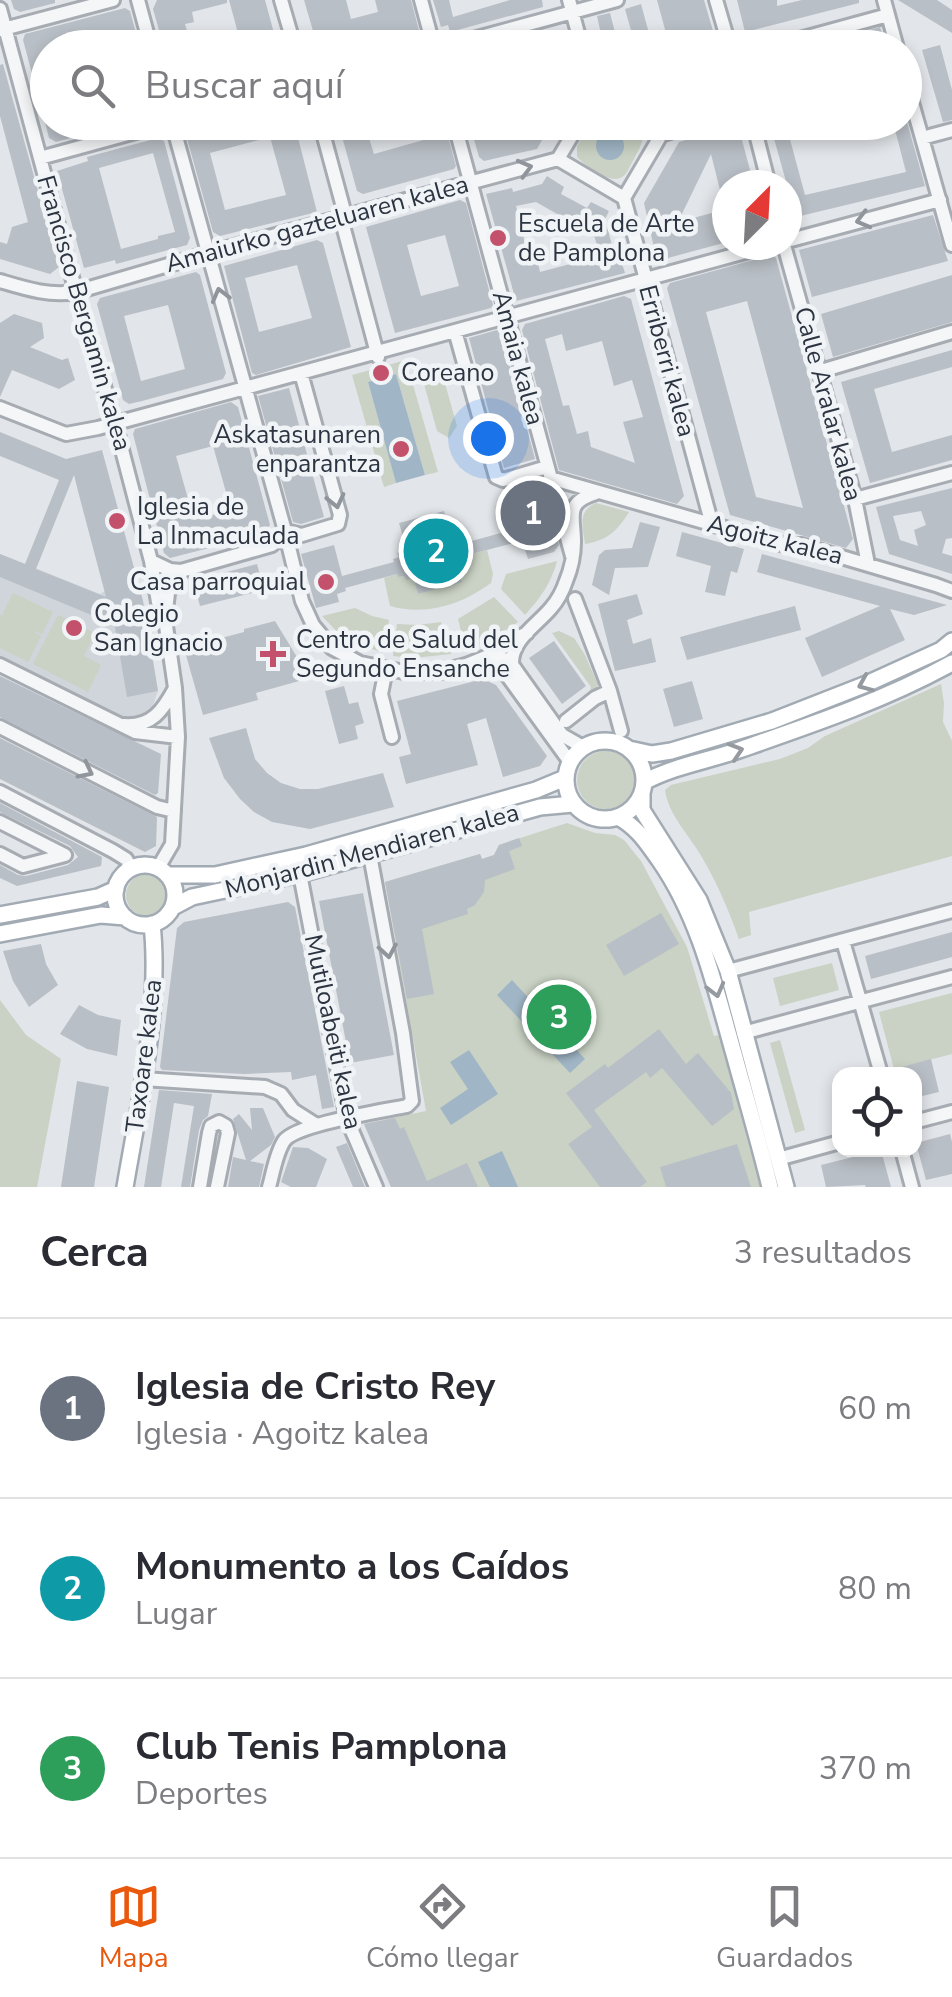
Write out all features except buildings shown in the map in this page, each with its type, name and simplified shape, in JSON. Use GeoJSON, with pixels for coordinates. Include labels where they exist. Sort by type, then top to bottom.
{"type":"FeatureCollection","features":[{"type":"Feature","properties":{"kind":"main road"},"geometry":{"type":"LineString","coordinates":[[952,641],[941,650],[864,685],[772,721],[671,752],[652,754],[607,740],[594,742],[584,747],[567,770],[567,792],[573,804],[588,816],[618,817],[632,809],[643,788],[675,768],[817,723],[952,663]]}},
{"type":"Feature","properties":{"kind":"main road"},"geometry":{"type":"LineString","coordinates":[[629,749],[643,770],[642,810],[698,900],[728,972],[786,1187]]}},
{"type":"Feature","properties":{"kind":"main road","name":"Monjardin Mendiaren kalea"},"geometry":{"type":"LineString","coordinates":[[162,872],[215,876],[306,856],[536,790],[567,770]]}},
{"type":"Feature","properties":{"kind":"main road","name":"Monjardin Mendiaren kalea"},"geometry":{"type":"LineString","coordinates":[[173,907],[192,896],[300,874],[540,808],[573,804]]}},
{"type":"Feature","properties":{"kind":"main road"},"geometry":{"type":"LineString","coordinates":[[618,817],[640,832],[685,902],[712,972],[770,1187]]}},
{"type":"Feature","properties":{"kind":"main road"},"geometry":{"type":"LineString","coordinates":[[0,915],[98,896],[116,888],[124,874],[144,865],[162,872],[174,889],[173,907],[161,921],[133,923],[119,909],[116,888]]}},
{"type":"Feature","properties":{"kind":"main road"},"geometry":{"type":"LineString","coordinates":[[0,934],[101,915],[125,918]]}},
{"type":"Feature","properties":{"kind":"main road","name":"Taxoare kalea"},"geometry":{"type":"LineString","coordinates":[[125,1187],[143,1080],[156,961],[152,924]]}},
{"type":"Feature","properties":{"kind":"street"},"geometry":{"type":"LineString","coordinates":[[3,29],[113,0]]}},
{"type":"Feature","properties":{"kind":"street"},"geometry":{"type":"LineString","coordinates":[[138,0],[146,30]]}},
{"type":"Feature","properties":{"kind":"street"},"geometry":{"type":"LineString","coordinates":[[281,0],[290,30]]}},
{"type":"Feature","properties":{"kind":"street"},"geometry":{"type":"LineString","coordinates":[[422,0],[431,30]]}},
{"type":"Feature","properties":{"kind":"street"},"geometry":{"type":"LineString","coordinates":[[494,30],[571,6],[616,0]]}},
{"type":"Feature","properties":{"kind":"street"},"geometry":{"type":"LineString","coordinates":[[716,0],[725,30]]}},
{"type":"Feature","properties":{"kind":"street"},"geometry":{"type":"LineString","coordinates":[[884,0],[892,30]]}},
{"type":"Feature","properties":{"kind":"street","name":"Francisco Bergamin kalea"},"geometry":{"type":"LineString","coordinates":[[0,9],[30,123]]}},
{"type":"Feature","properties":{"kind":"street"},"geometry":{"type":"LineString","coordinates":[[831,30],[888,14]]}},
{"type":"Feature","properties":{"kind":"street"},"geometry":{"type":"LineString","coordinates":[[952,130],[922,138],[952,245]]}},
{"type":"Feature","properties":{"kind":"street","name":"Francisco Bergamin kalea"},"geometry":{"type":"LineString","coordinates":[[35,140],[165,618],[178,736],[172,844],[162,872]]}},
{"type":"Feature","properties":{"kind":"street"},"geometry":{"type":"LineString","coordinates":[[40,158],[106,140]]}},
{"type":"Feature","properties":{"kind":"street"},"geometry":{"type":"LineString","coordinates":[[177,140],[286,531],[302,602],[314,626],[332,648],[360,662],[386,669],[440,672],[498,652],[527,632]]}},
{"type":"Feature","properties":{"kind":"street"},"geometry":{"type":"LineString","coordinates":[[325,140],[344,207],[341,218],[378,356]]}},
{"type":"Feature","properties":{"kind":"street","name":"Amaia kalea"},"geometry":{"type":"LineString","coordinates":[[459,140],[549,473]]}},
{"type":"Feature","properties":{"kind":"street"},"geometry":{"type":"LineString","coordinates":[[569,140],[558,159],[624,198],[658,140]]}},
{"type":"Feature","properties":{"kind":"street"},"geometry":{"type":"LineString","coordinates":[[757,140],[765,170]]}},
{"type":"Feature","properties":{"kind":"street","name":"Amaiurko gazteluaren kalea"},"geometry":{"type":"LineString","coordinates":[[0,282],[56,295],[76,292],[558,159]]}},
{"type":"Feature","properties":{"kind":"street","name":"Erriberri kalea"},"geometry":{"type":"LineString","coordinates":[[624,198],[712,525]]}},
{"type":"Feature","properties":{"kind":"street"},"geometry":{"type":"LineString","coordinates":[[802,239],[940,200]]}},
{"type":"Feature","properties":{"kind":"street"},"geometry":{"type":"LineString","coordinates":[[0,408],[66,434],[378,356],[713,260]]}},
{"type":"Feature","properties":{"kind":"street","name":"Calle Aralar kalea"},"geometry":{"type":"LineString","coordinates":[[791,260],[855,499],[868,564]]}},
{"type":"Feature","properties":{"kind":"street"},"geometry":{"type":"LineString","coordinates":[[455,332],[496,477],[503,480],[549,473],[572,556]]}},
{"type":"Feature","properties":{"kind":"street"},"geometry":{"type":"LineString","coordinates":[[821,371],[952,332]]}},
{"type":"Feature","properties":{"kind":"street"},"geometry":{"type":"LineString","coordinates":[[286,531],[302,535],[320,530],[338,524],[340,514],[301,374]]}},
{"type":"Feature","properties":{"kind":"street","name":"Agoitz kalea"},"geometry":{"type":"LineString","coordinates":[[549,473],[596,492],[788,546],[801,545],[952,592]]}},
{"type":"Feature","properties":{"kind":"street"},"geometry":{"type":"LineString","coordinates":[[855,499],[952,473]]}},
{"type":"Feature","properties":{"kind":"street"},"geometry":{"type":"LineString","coordinates":[[512,664],[513,650],[553,606],[565,585],[574,541],[572,509],[596,492]]}},
{"type":"Feature","properties":{"kind":"street"},"geometry":{"type":"LineString","coordinates":[[151,560],[181,572],[272,544],[286,531]]}},
{"type":"Feature","properties":{"kind":"street","name":"Francisco Bergamin kalea"},"geometry":{"type":"LineString","coordinates":[[165,618],[170,585],[181,572]]}},
{"type":"Feature","properties":{"kind":"street"},"geometry":{"type":"LineString","coordinates":[[575,599],[621,731]]}},
{"type":"Feature","properties":{"kind":"street"},"geometry":{"type":"LineString","coordinates":[[498,652],[512,664],[562,735],[584,747]]}},
{"type":"Feature","properties":{"kind":"street"},"geometry":{"type":"LineString","coordinates":[[498,652],[501,667],[567,770]]}},
{"type":"Feature","properties":{"kind":"street"},"geometry":{"type":"LineString","coordinates":[[0,665],[135,732],[178,736]]}},
{"type":"Feature","properties":{"kind":"street"},"geometry":{"type":"LineString","coordinates":[[386,669],[381,694],[392,737]]}},
{"type":"Feature","properties":{"kind":"street"},"geometry":{"type":"LineString","coordinates":[[121,724],[149,722],[175,688]]}},
{"type":"Feature","properties":{"kind":"street"},"geometry":{"type":"LineString","coordinates":[[566,721],[610,691]]}},
{"type":"Feature","properties":{"kind":"street"},"geometry":{"type":"LineString","coordinates":[[0,727],[156,807],[174,811]]}},
{"type":"Feature","properties":{"kind":"street"},"geometry":{"type":"LineString","coordinates":[[0,792],[113,851],[126,859],[132,869]]}},
{"type":"Feature","properties":{"kind":"street"},"geometry":{"type":"LineString","coordinates":[[0,822],[64,855],[23,866],[0,854]]}},
{"type":"Feature","properties":{"kind":"street"},"geometry":{"type":"LineString","coordinates":[[269,1187],[282,1144],[291,1134],[315,1124],[412,1102],[370,856]]}},
{"type":"Feature","properties":{"kind":"street","name":"Mutiloabeiti kalea"},"geometry":{"type":"LineString","coordinates":[[300,874],[347,1119],[376,1187]]}},
{"type":"Feature","properties":{"kind":"street"},"geometry":{"type":"LineString","coordinates":[[728,972],[952,910]]}},
{"type":"Feature","properties":{"kind":"street"},"geometry":{"type":"LineString","coordinates":[[843,940],[878,1067]]}},
{"type":"Feature","properties":{"kind":"street"},"geometry":{"type":"LineString","coordinates":[[743,1033],[952,977]]}},
{"type":"Feature","properties":{"kind":"street"},"geometry":{"type":"LineString","coordinates":[[143,1080],[265,1087],[281,1094],[293,1110],[315,1124]]}},
{"type":"Feature","properties":{"kind":"street"},"geometry":{"type":"LineString","coordinates":[[291,1134],[293,1110]]}},
{"type":"Feature","properties":{"kind":"street"},"geometry":{"type":"LineString","coordinates":[[922,1120],[952,1112]]}},
{"type":"Feature","properties":{"kind":"street"},"geometry":{"type":"LineString","coordinates":[[200,1187],[208,1132],[219,1122],[228,1133],[217,1187]]}},
{"type":"Feature","properties":{"kind":"street"},"geometry":{"type":"LineString","coordinates":[[778,1159],[832,1144]]}},
{"type":"Feature","properties":{"kind":"street"},"geometry":{"type":"LineString","coordinates":[[904,1157],[912,1187]]}},
{"type":"Feature","properties":{"kind":"shaded area","name":"Colegio San Ignacio"},"geometry":{"type":"Polygon","coordinates":[[[112,490],[143,601],[158,691],[152,708],[135,718],[124,718],[0,656],[0,554],[100,594],[105,591],[112,490]]]}},
{"type":"Feature","properties":{"kind":"green space"},"geometry":{"type":"Polygon","coordinates":[[[581,140],[642,140],[628,170],[615,179],[603,176],[577,157],[581,140]]]}},
{"type":"Feature","properties":{"kind":"green space"},"geometry":{"type":"Polygon","coordinates":[[[406,360],[438,472],[425,475],[396,374],[368,382],[396,483],[384,487],[352,375],[406,360]]]}},
{"type":"Feature","properties":{"kind":"green space"},"geometry":{"type":"Polygon","coordinates":[[[433,377],[444,380],[457,426],[449,438],[437,431],[424,384],[433,377]]]}},
{"type":"Feature","properties":{"kind":"green space"},"geometry":{"type":"Polygon","coordinates":[[[596,503],[629,512],[611,534],[585,544],[584,515],[596,503]]]}},
{"type":"Feature","properties":{"kind":"green space"},"geometry":{"type":"Polygon","coordinates":[[[487,550],[493,574],[491,583],[480,591],[456,603],[430,609],[390,606],[384,578],[397,574],[413,578],[418,594],[462,581],[457,565],[466,562],[471,554],[487,550]]]}},
{"type":"Feature","properties":{"kind":"green space"},"geometry":{"type":"Polygon","coordinates":[[[557,561],[552,577],[525,615],[501,589],[506,574],[557,561]]]}},
{"type":"Feature","properties":{"kind":"green space"},"geometry":{"type":"Polygon","coordinates":[[[13,593],[53,612],[42,634],[31,630],[41,636],[28,662],[0,648],[0,615],[13,593]]]}},
{"type":"Feature","properties":{"kind":"green space"},"geometry":{"type":"Polygon","coordinates":[[[494,597],[518,622],[466,651],[458,619],[494,597]]]}},
{"type":"Feature","properties":{"kind":"green space"},"geometry":{"type":"Polygon","coordinates":[[[355,608],[389,620],[383,653],[343,638],[322,616],[355,608]]]}},
{"type":"Feature","properties":{"kind":"green space"},"geometry":{"type":"Polygon","coordinates":[[[58,615],[95,633],[84,656],[101,665],[88,692],[33,664],[58,615]]]}},
{"type":"Feature","properties":{"kind":"green space"},"geometry":{"type":"Polygon","coordinates":[[[441,622],[451,654],[393,656],[397,624],[441,622]]]}},
{"type":"Feature","properties":{"kind":"green space"},"geometry":{"type":"Polygon","coordinates":[[[559,631],[574,638],[598,685],[595,692],[566,716],[564,713],[589,694],[591,687],[552,633],[559,631]]]}},
{"type":"Feature","properties":{"kind":"green space"},"geometry":{"type":"Polygon","coordinates":[[[941,684],[943,722],[952,741],[952,856],[749,912],[751,935],[739,939],[714,879],[675,817],[665,790],[671,785],[780,759],[941,684]]]}},
{"type":"Feature","properties":{"kind":"green space"},"geometry":{"type":"Polygon","coordinates":[[[606,751],[626,760],[635,780],[626,800],[606,809],[586,800],[577,780],[586,760],[606,751]]]}},
{"type":"Feature","properties":{"kind":"green space"},"geometry":{"type":"Polygon","coordinates":[[[567,823],[624,840],[641,861],[687,947],[714,1036],[719,1035],[760,1187],[391,1187],[364,1124],[426,1111],[385,882],[480,854],[482,859],[494,855],[499,845],[567,823]]]}},
{"type":"Feature","properties":{"kind":"green space"},"geometry":{"type":"Polygon","coordinates":[[[147,874],[162,880],[168,895],[162,910],[147,916],[132,910],[126,895],[132,880],[147,874]]]}},
{"type":"Feature","properties":{"kind":"green space"},"geometry":{"type":"Polygon","coordinates":[[[832,963],[839,990],[780,1006],[773,978],[832,963]]]}},
{"type":"Feature","properties":{"kind":"green space"},"geometry":{"type":"Polygon","coordinates":[[[952,993],[952,1054],[893,1067],[879,1012],[952,993]]]}},
{"type":"Feature","properties":{"kind":"green space"},"geometry":{"type":"Polygon","coordinates":[[[0,1000],[26,1035],[61,1059],[37,1187],[0,1187],[0,1000]]]}},
{"type":"Feature","properties":{"kind":"green space"},"geometry":{"type":"Polygon","coordinates":[[[780,1040],[805,1130],[795,1133],[770,1043],[780,1040]]]}},
{"type":"Feature","properties":{"kind":"water"},"geometry":{"type":"Polygon","coordinates":[[[598,140],[623,141],[623,151],[615,159],[605,159],[597,151],[598,140]]]}},
{"type":"Feature","properties":{"kind":"water"},"geometry":{"type":"Polygon","coordinates":[[[396,374],[425,475],[396,483],[368,382],[396,374]]]}},
{"type":"Feature","properties":{"kind":"water"},"geometry":{"type":"Polygon","coordinates":[[[512,980],[545,1016],[543,1028],[552,1037],[563,1035],[585,1059],[570,1073],[497,995],[512,980]]]}},
{"type":"Feature","properties":{"kind":"water"},"geometry":{"type":"Polygon","coordinates":[[[469,1050],[498,1094],[451,1125],[440,1108],[468,1089],[450,1062],[469,1050]]]}},
{"type":"Feature","properties":{"kind":"water"},"geometry":{"type":"Polygon","coordinates":[[[502,1151],[518,1187],[490,1187],[478,1162],[502,1151]]]}},
{"type":"Feature","properties":{"kind":"place","name":"Escuela de Arte de Pamplona"},"geometry":{"type":"Point","coordinates":[498,238]}},
{"type":"Feature","properties":{"kind":"place","name":"Coreano"},"geometry":{"type":"Point","coordinates":[381,373]}},
{"type":"Feature","properties":{"kind":"place","name":"Askatasunaren enparantza"},"geometry":{"type":"Point","coordinates":[401,449]}},
{"type":"Feature","properties":{"kind":"place","name":"Iglesia de Cristo Rey"},"geometry":{"type":"Point","coordinates":[533,513]}},
{"type":"Feature","properties":{"kind":"place","name":"Iglesia de La Inmaculada"},"geometry":{"type":"Point","coordinates":[117,521]}},
{"type":"Feature","properties":{"kind":"place","name":"Monumento a los Caídos"},"geometry":{"type":"Point","coordinates":[436,551]}},
{"type":"Feature","properties":{"kind":"place","name":"Casa parroquial"},"geometry":{"type":"Point","coordinates":[326,582]}},
{"type":"Feature","properties":{"kind":"place","name":"Colegio San Ignacio"},"geometry":{"type":"Point","coordinates":[74,628]}},
{"type":"Feature","properties":{"kind":"place","name":"Centro de Salud del Segundo Ensanche"},"geometry":{"type":"Point","coordinates":[273,654]}},
{"type":"Feature","properties":{"kind":"place","name":"Club Tenis Pamplona"},"geometry":{"type":"Point","coordinates":[559,1017]}}]}
